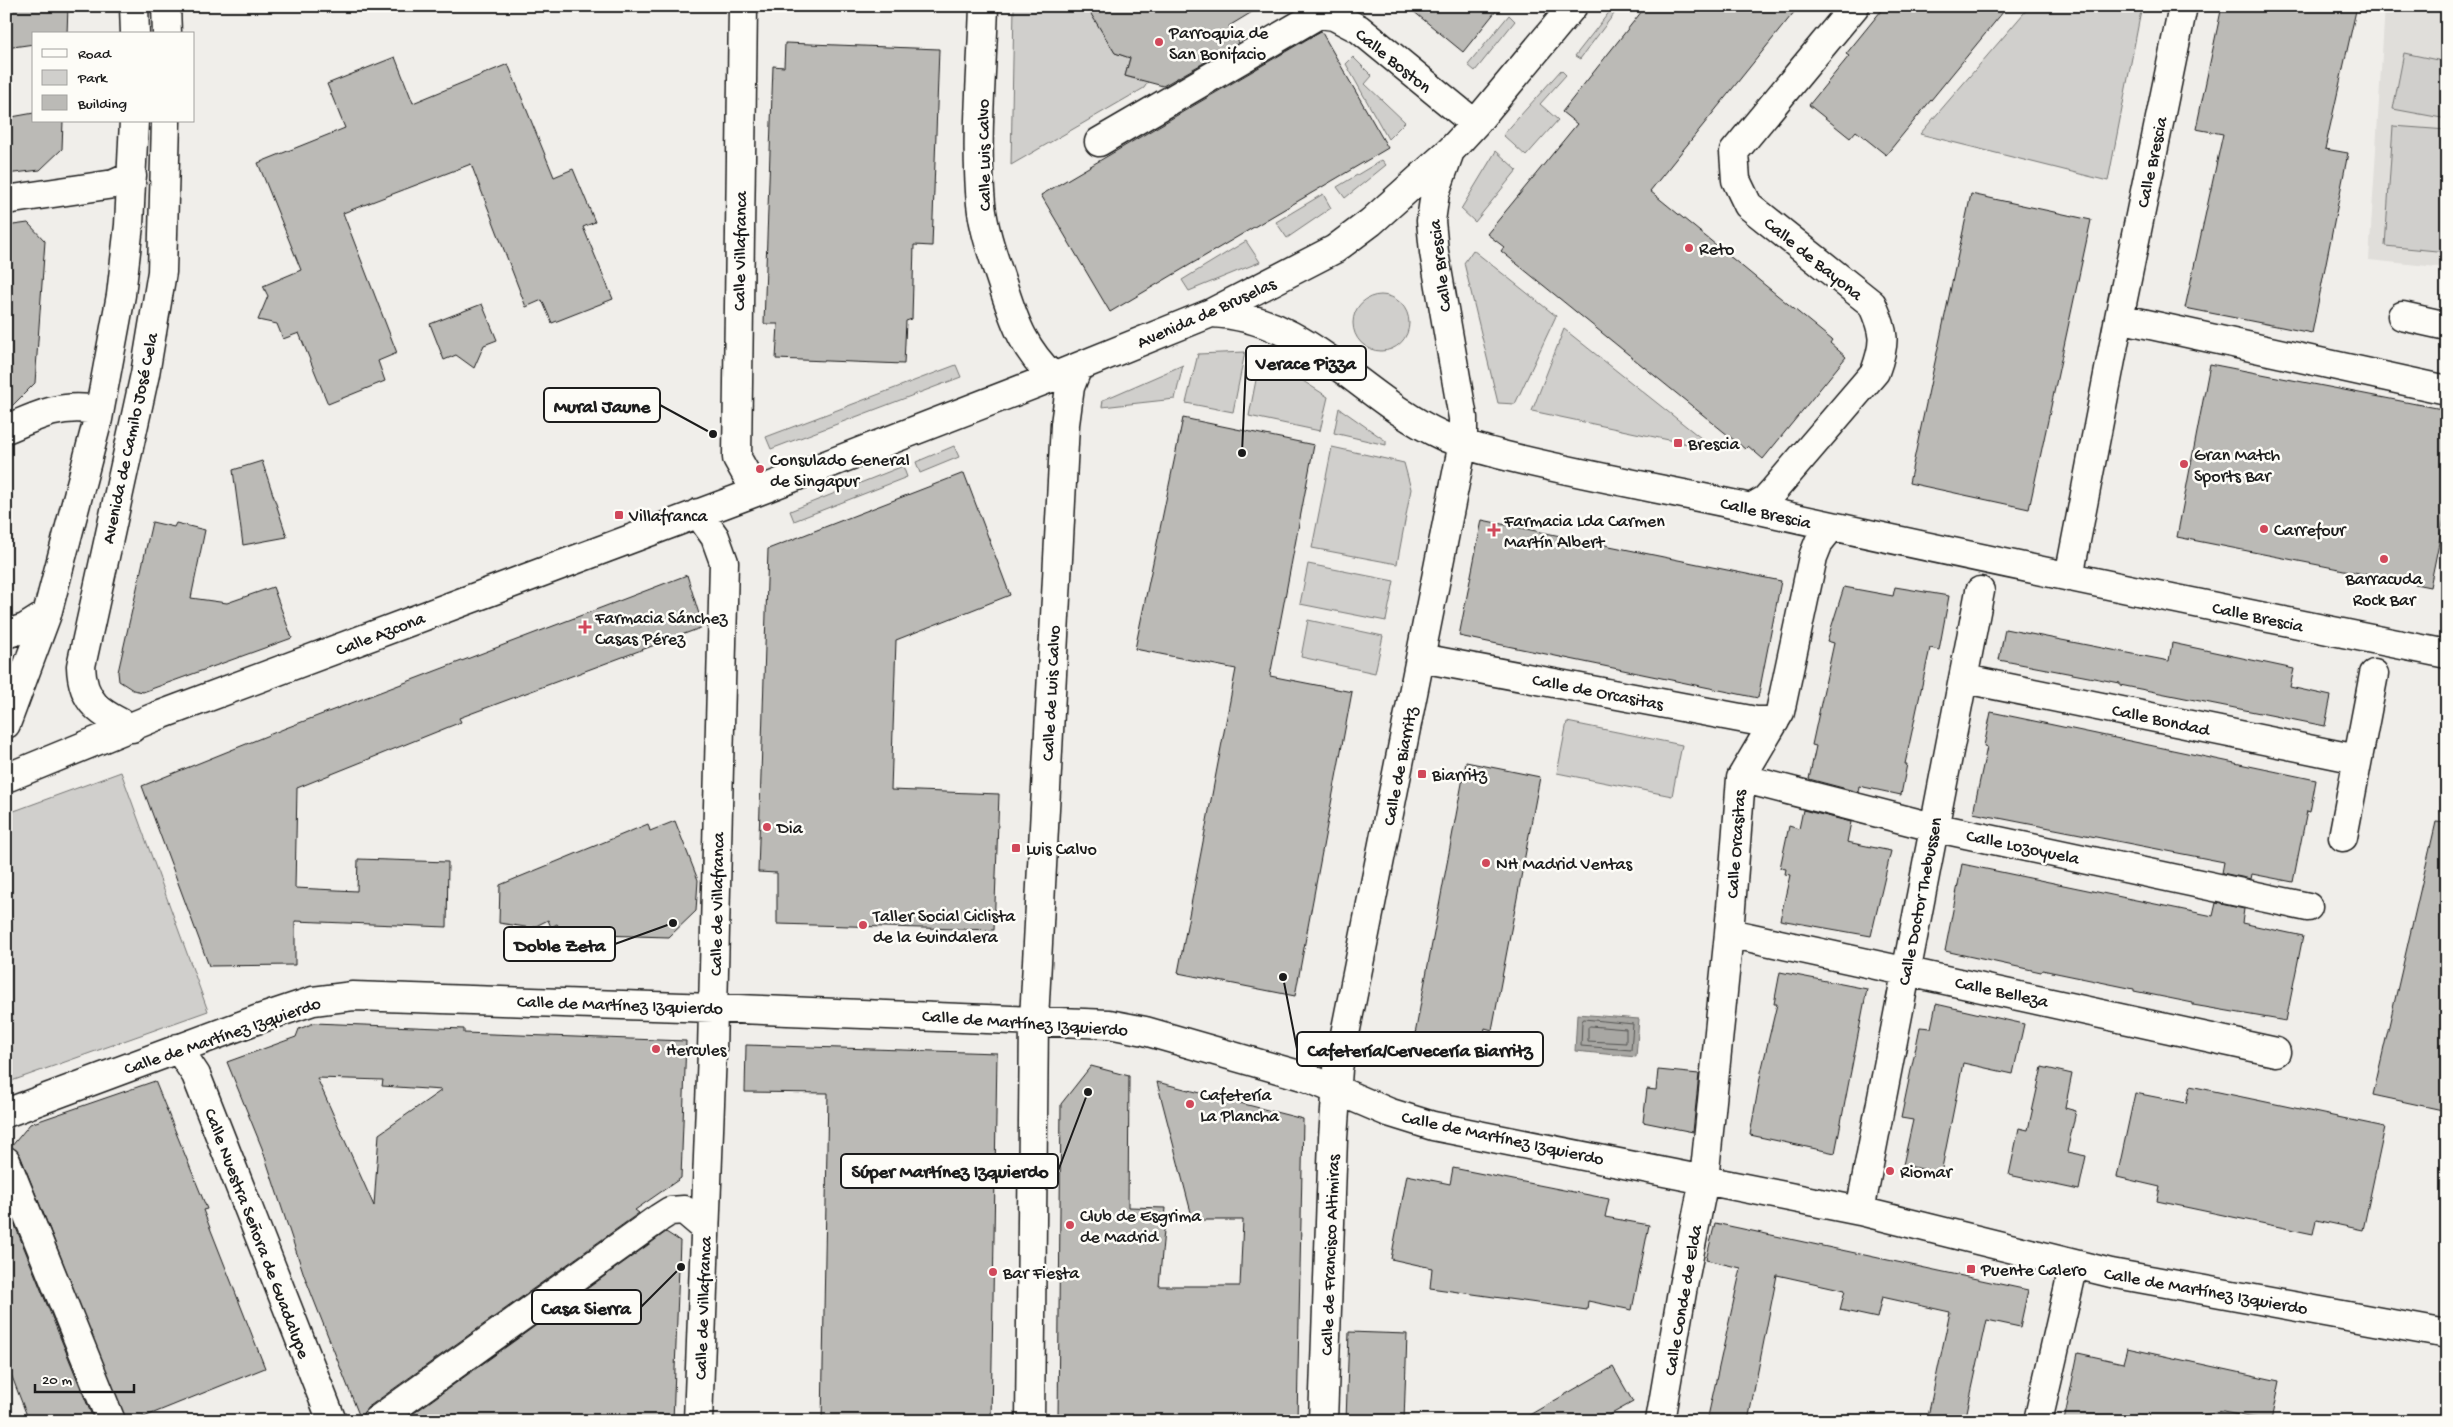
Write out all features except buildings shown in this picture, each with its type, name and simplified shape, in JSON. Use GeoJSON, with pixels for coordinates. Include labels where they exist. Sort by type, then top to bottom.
{"type":"FeatureCollection","features":[{"type":"Feature","properties":{"kind":"street"},"geometry":{"type":"LineString","coordinates":[[134,6],[135,32]]}},
{"type":"Feature","properties":{"kind":"street"},"geometry":{"type":"LineString","coordinates":[[166,6],[167,32]]}},
{"type":"Feature","properties":{"kind":"street","name":"Calle Villafranca"},"geometry":{"type":"LineString","coordinates":[[743,6],[737,458],[756,492]]}},
{"type":"Feature","properties":{"kind":"street","name":"Calle Luis Calvo"},"geometry":{"type":"LineString","coordinates":[[984,6],[980,156],[982,205],[989,242],[1022,336],[1035,360],[1053,377]]}},
{"type":"Feature","properties":{"kind":"street","name":"Avenida de Bruselas"},"geometry":{"type":"LineString","coordinates":[[756,492],[1053,377],[1211,313],[1335,249],[1371,222],[1450,150],[1475,124],[1573,6]]}},
{"type":"Feature","properties":{"kind":"street","name":"Calle de Bayona"},"geometry":{"type":"LineString","coordinates":[[1752,508],[1765,500],[1875,372],[1883,350],[1882,325],[1872,304],[1748,205],[1736,180],[1734,152],[1855,6]]}},
{"type":"Feature","properties":{"kind":"street","name":"Calle Brescia"},"geometry":{"type":"LineString","coordinates":[[2069,577],[2119,318],[2183,6]]}},
{"type":"Feature","properties":{"kind":"street","name":"Calle Boston"},"geometry":{"type":"LineString","coordinates":[[1099,142],[1319,14],[1334,16],[1359,29],[1475,124]]}},
{"type":"Feature","properties":{"kind":"street","name":"Avenida de Camilo José Cela"},"geometry":{"type":"LineString","coordinates":[[6,724],[47,614],[98,419],[121,295],[130,225],[134,122]]}},
{"type":"Feature","properties":{"kind":"street","name":"Avenida de Camilo José Cela"},"geometry":{"type":"LineString","coordinates":[[132,728],[110,718],[94,707],[84,684],[81,666],[145,374],[160,281],[166,122]]}},
{"type":"Feature","properties":{"kind":"street","name":"Calle Brescia"},"geometry":{"type":"LineString","coordinates":[[1450,150],[1435,193],[1431,221],[1434,252],[1463,418],[1463,443]]}},
{"type":"Feature","properties":{"kind":"street"},"geometry":{"type":"LineString","coordinates":[[6,200],[114,184],[132,176]]}},
{"type":"Feature","properties":{"kind":"street","name":"Calle Brescia"},"geometry":{"type":"LineString","coordinates":[[1211,313],[1232,314],[1259,320],[1290,334],[1417,421],[1443,436],[1498,454],[1752,508],[1831,527],[2447,654]]}},
{"type":"Feature","properties":{"kind":"street"},"geometry":{"type":"LineString","coordinates":[[2402,316],[2447,326]]}},
{"type":"Feature","properties":{"kind":"street"},"geometry":{"type":"LineString","coordinates":[[2119,318],[2447,390]]}},
{"type":"Feature","properties":{"kind":"street","name":"Calle de Luis Calvo"},"geometry":{"type":"LineString","coordinates":[[1030,1421],[1034,1020],[1065,424],[1070,387],[1078,367]]}},
{"type":"Feature","properties":{"kind":"street"},"geometry":{"type":"LineString","coordinates":[[6,429],[50,411],[71,407],[89,409],[98,419]]}},
{"type":"Feature","properties":{"kind":"street","name":"Calle de Biarritz"},"geometry":{"type":"LineString","coordinates":[[1337,1089],[1340,1060],[1463,443]]}},
{"type":"Feature","properties":{"kind":"street","name":"Calle Azcona"},"geometry":{"type":"LineString","coordinates":[[6,778],[132,728],[756,492]]}},
{"type":"Feature","properties":{"kind":"street","name":"Calle de Villafranca"},"geometry":{"type":"LineString","coordinates":[[698,514],[715,537],[724,562],[713,1008],[698,1421]]}},
{"type":"Feature","properties":{"kind":"street","name":"Calle Orcasitas"},"geometry":{"type":"LineString","coordinates":[[1704,1180],[1741,778],[1780,712],[1813,558],[1819,542],[1831,527]]}},
{"type":"Feature","properties":{"kind":"street","name":"Calle Doctor Thebussen"},"geometry":{"type":"LineString","coordinates":[[1860,1211],[1933,827],[1965,679],[1980,591]]}},
{"type":"Feature","properties":{"kind":"street"},"geometry":{"type":"LineString","coordinates":[[6,634],[25,628],[47,614]]}},
{"type":"Feature","properties":{"kind":"street","name":"Calle de Orcasitas"},"geometry":{"type":"LineString","coordinates":[[1421,658],[1756,721],[1774,721]]}},
{"type":"Feature","properties":{"kind":"street"},"geometry":{"type":"LineString","coordinates":[[2343,838],[2374,674]]}},
{"type":"Feature","properties":{"kind":"street","name":"Calle Bondad"},"geometry":{"type":"LineString","coordinates":[[1965,679],[2357,759]]}},
{"type":"Feature","properties":{"kind":"street","name":"Calle Lozoyuela"},"geometry":{"type":"LineString","coordinates":[[1741,778],[1933,827],[2308,907]]}},
{"type":"Feature","properties":{"kind":"street","name":"Calle Belleza"},"geometry":{"type":"LineString","coordinates":[[1728,933],[1907,970],[2276,1052]]}},
{"type":"Feature","properties":{"kind":"street","name":"Calle de Martínez Izquierdo"},"geometry":{"type":"LineString","coordinates":[[6,1114],[178,1048],[313,1001],[353,996],[1109,1024],[1145,1031],[1306,1077],[1388,1112],[1433,1126],[1860,1211],[2074,1264],[2447,1334]]}},
{"type":"Feature","properties":{"kind":"street","name":"Calle Nuestra Señora de Guadalupe"},"geometry":{"type":"LineString","coordinates":[[178,1048],[196,1075],[332,1421]]}},
{"type":"Feature","properties":{"kind":"street","name":"Calle de Francisco Altimiras"},"geometry":{"type":"LineString","coordinates":[[1323,1421],[1333,1138],[1337,1089]]}},
{"type":"Feature","properties":{"kind":"street"},"geometry":{"type":"LineString","coordinates":[[6,1161],[111,1421]]}},
{"type":"Feature","properties":{"kind":"street","name":"Calle Conde de Elda"},"geometry":{"type":"LineString","coordinates":[[1660,1421],[1683,1286],[1704,1180]]}},
{"type":"Feature","properties":{"kind":"street"},"geometry":{"type":"LineString","coordinates":[[376,1421],[670,1211],[684,1210],[704,1227]]}},
{"type":"Feature","properties":{"kind":"street"},"geometry":{"type":"LineString","coordinates":[[2038,1421],[2074,1264]]}},
{"type":"Feature","properties":{"kind":"shaded area"},"geometry":{"type":"Polygon","coordinates":[[[2385,6],[2447,6],[2447,268],[2369,260],[2385,6]]]}},
{"type":"Feature","properties":{"kind":"green space"},"geometry":{"type":"Polygon","coordinates":[[[1014,6],[1087,6],[1115,53],[1130,58],[1125,76],[1135,79],[1136,74],[1151,77],[1144,88],[1011,165],[1014,6]]]}},
{"type":"Feature","properties":{"kind":"green space"},"geometry":{"type":"Polygon","coordinates":[[[1614,6],[1620,6],[1580,59],[1575,56],[1614,6]]]}},
{"type":"Feature","properties":{"kind":"green space"},"geometry":{"type":"Polygon","coordinates":[[[2030,6],[2142,6],[2108,181],[1920,134],[2030,6]]]}},
{"type":"Feature","properties":{"kind":"green space"},"geometry":{"type":"Polygon","coordinates":[[[1509,15],[1515,21],[1475,71],[1468,65],[1509,15]]]}},
{"type":"Feature","properties":{"kind":"green space"},"geometry":{"type":"Polygon","coordinates":[[[2404,53],[2447,62],[2447,119],[2393,109],[2404,53]]]}},
{"type":"Feature","properties":{"kind":"green space"},"geometry":{"type":"Polygon","coordinates":[[[1353,57],[1372,76],[1365,84],[1405,122],[1388,139],[1346,64],[1353,57]]]}},
{"type":"Feature","properties":{"kind":"green space"},"geometry":{"type":"Polygon","coordinates":[[[1561,70],[1566,75],[1540,104],[1558,120],[1526,156],[1503,135],[1561,70]]]}},
{"type":"Feature","properties":{"kind":"green space"},"geometry":{"type":"Polygon","coordinates":[[[2393,126],[2447,130],[2447,252],[2385,246],[2393,126]]]}},
{"type":"Feature","properties":{"kind":"green space"},"geometry":{"type":"Polygon","coordinates":[[[1496,151],[1517,170],[1475,222],[1461,209],[1496,151]]]}},
{"type":"Feature","properties":{"kind":"green space"},"geometry":{"type":"Polygon","coordinates":[[[1382,160],[1386,165],[1345,198],[1337,187],[1382,160]]]}},
{"type":"Feature","properties":{"kind":"green space"},"geometry":{"type":"Polygon","coordinates":[[[1323,194],[1331,208],[1287,238],[1276,222],[1323,194]]]}},
{"type":"Feature","properties":{"kind":"green space"},"geometry":{"type":"Polygon","coordinates":[[[1246,241],[1260,262],[1189,291],[1182,280],[1246,241]]]}},
{"type":"Feature","properties":{"kind":"green space"},"geometry":{"type":"Polygon","coordinates":[[[1473,250],[1556,316],[1515,404],[1498,403],[1464,263],[1473,250]]]}},
{"type":"Feature","properties":{"kind":"green space"},"geometry":{"type":"Polygon","coordinates":[[[1381,295],[1392,297],[1401,303],[1407,312],[1409,323],[1407,334],[1401,343],[1392,349],[1381,351],[1370,349],[1361,343],[1355,334],[1353,323],[1355,312],[1361,303],[1370,297],[1381,295]]]}},
{"type":"Feature","properties":{"kind":"green space"},"geometry":{"type":"Polygon","coordinates":[[[1564,329],[1716,450],[1532,411],[1564,329]]]}},
{"type":"Feature","properties":{"kind":"green space"},"geometry":{"type":"Polygon","coordinates":[[[1245,352],[1233,412],[1186,403],[1198,354],[1245,352]]]}},
{"type":"Feature","properties":{"kind":"green space"},"geometry":{"type":"Polygon","coordinates":[[[1261,354],[1328,397],[1320,431],[1249,416],[1261,354]]]}},
{"type":"Feature","properties":{"kind":"green space"},"geometry":{"type":"Polygon","coordinates":[[[956,365],[961,377],[771,449],[766,437],[956,365]]]}},
{"type":"Feature","properties":{"kind":"green space"},"geometry":{"type":"Polygon","coordinates":[[[1183,365],[1175,399],[1102,407],[1103,400],[1183,365]]]}},
{"type":"Feature","properties":{"kind":"green space"},"geometry":{"type":"Polygon","coordinates":[[[1339,408],[1386,441],[1386,445],[1334,433],[1339,408]]]}},
{"type":"Feature","properties":{"kind":"green space"},"geometry":{"type":"Polygon","coordinates":[[[954,446],[959,457],[920,473],[916,462],[954,446]]]}},
{"type":"Feature","properties":{"kind":"green space"},"geometry":{"type":"Polygon","coordinates":[[[1332,447],[1404,463],[1411,489],[1397,564],[1312,548],[1332,447]]]}},
{"type":"Feature","properties":{"kind":"green space"},"geometry":{"type":"Polygon","coordinates":[[[903,466],[907,477],[794,521],[790,511],[903,466]]]}},
{"type":"Feature","properties":{"kind":"green space"},"geometry":{"type":"Polygon","coordinates":[[[1308,564],[1394,581],[1386,621],[1300,604],[1308,564]]]}},
{"type":"Feature","properties":{"kind":"green space"},"geometry":{"type":"Polygon","coordinates":[[[1308,620],[1383,636],[1375,673],[1301,657],[1308,620]]]}},
{"type":"Feature","properties":{"kind":"green space"},"geometry":{"type":"Polygon","coordinates":[[[1567,722],[1682,745],[1672,796],[1557,773],[1567,722]]]}},
{"type":"Feature","properties":{"kind":"green space"},"geometry":{"type":"Polygon","coordinates":[[[121,772],[208,1011],[6,1083],[6,814],[121,772]]]}},
{"type":"Feature","properties":{"kind":"water"},"geometry":{"type":"Polygon","coordinates":[[[1577,1014],[1639,1019],[1636,1057],[1575,1051],[1577,1014]]]}},
{"type":"Feature","properties":{"kind":"place","name":"Parroquia de San Bonifacio"},"geometry":{"type":"Point","coordinates":[1159,42]}},
{"type":"Feature","properties":{"kind":"place","name":"Reto"},"geometry":{"type":"Point","coordinates":[1689,248]}},
{"type":"Feature","properties":{"kind":"place","name":"Mural Jaune"},"geometry":{"type":"Point","coordinates":[713,434]}},
{"type":"Feature","properties":{"kind":"place","name":"Brescia"},"geometry":{"type":"Point","coordinates":[1678,443]}},
{"type":"Feature","properties":{"kind":"place","name":"Verace Pizza"},"geometry":{"type":"Point","coordinates":[1242,453]}},
{"type":"Feature","properties":{"kind":"place","name":"Gran Match Sports Bar"},"geometry":{"type":"Point","coordinates":[2184,464]}},
{"type":"Feature","properties":{"kind":"place","name":"Consulado General de Singapur"},"geometry":{"type":"Point","coordinates":[760,469]}},
{"type":"Feature","properties":{"kind":"place","name":"Villafranca"},"geometry":{"type":"Point","coordinates":[619,515]}},
{"type":"Feature","properties":{"kind":"place","name":"Carrefour"},"geometry":{"type":"Point","coordinates":[2264,529]}},
{"type":"Feature","properties":{"kind":"place","name":"Farmacia Lda Carmen Martín Albert"},"geometry":{"type":"Point","coordinates":[1494,530]}},
{"type":"Feature","properties":{"kind":"place","name":"Barracuda Rock Bar"},"geometry":{"type":"Point","coordinates":[2384,559]}},
{"type":"Feature","properties":{"kind":"place","name":"Farmacia Sánchez Casas Pérez"},"geometry":{"type":"Point","coordinates":[585,627]}},
{"type":"Feature","properties":{"kind":"place","name":"Biarritz"},"geometry":{"type":"Point","coordinates":[1422,774]}},
{"type":"Feature","properties":{"kind":"place","name":"Dia"},"geometry":{"type":"Point","coordinates":[767,827]}},
{"type":"Feature","properties":{"kind":"place","name":"Luis Calvo"},"geometry":{"type":"Point","coordinates":[1016,848]}},
{"type":"Feature","properties":{"kind":"place","name":"NH Madrid Ventas"},"geometry":{"type":"Point","coordinates":[1486,863]}},
{"type":"Feature","properties":{"kind":"place","name":"Doble Zeta"},"geometry":{"type":"Point","coordinates":[673,923]}},
{"type":"Feature","properties":{"kind":"place","name":"Taller Social Ciclista de la Guindalera"},"geometry":{"type":"Point","coordinates":[863,925]}},
{"type":"Feature","properties":{"kind":"place","name":"Cafetería/Cervecería Biarritz"},"geometry":{"type":"Point","coordinates":[1283,977]}},
{"type":"Feature","properties":{"kind":"place","name":"Hercules"},"geometry":{"type":"Point","coordinates":[656,1049]}},
{"type":"Feature","properties":{"kind":"place","name":"Súper Martínez Izquierdo"},"geometry":{"type":"Point","coordinates":[1088,1092]}},
{"type":"Feature","properties":{"kind":"place","name":"Cafetería La Plancha"},"geometry":{"type":"Point","coordinates":[1190,1104]}},
{"type":"Feature","properties":{"kind":"place","name":"Riomar"},"geometry":{"type":"Point","coordinates":[1890,1171]}},
{"type":"Feature","properties":{"kind":"place","name":"Club de Esgrima de Madrid"},"geometry":{"type":"Point","coordinates":[1070,1225]}},
{"type":"Feature","properties":{"kind":"place","name":"Casa Sierra"},"geometry":{"type":"Point","coordinates":[681,1267]}},
{"type":"Feature","properties":{"kind":"place","name":"Puente Calero"},"geometry":{"type":"Point","coordinates":[1971,1269]}},
{"type":"Feature","properties":{"kind":"place","name":"Bar Fiesta"},"geometry":{"type":"Point","coordinates":[993,1272]}}]}
